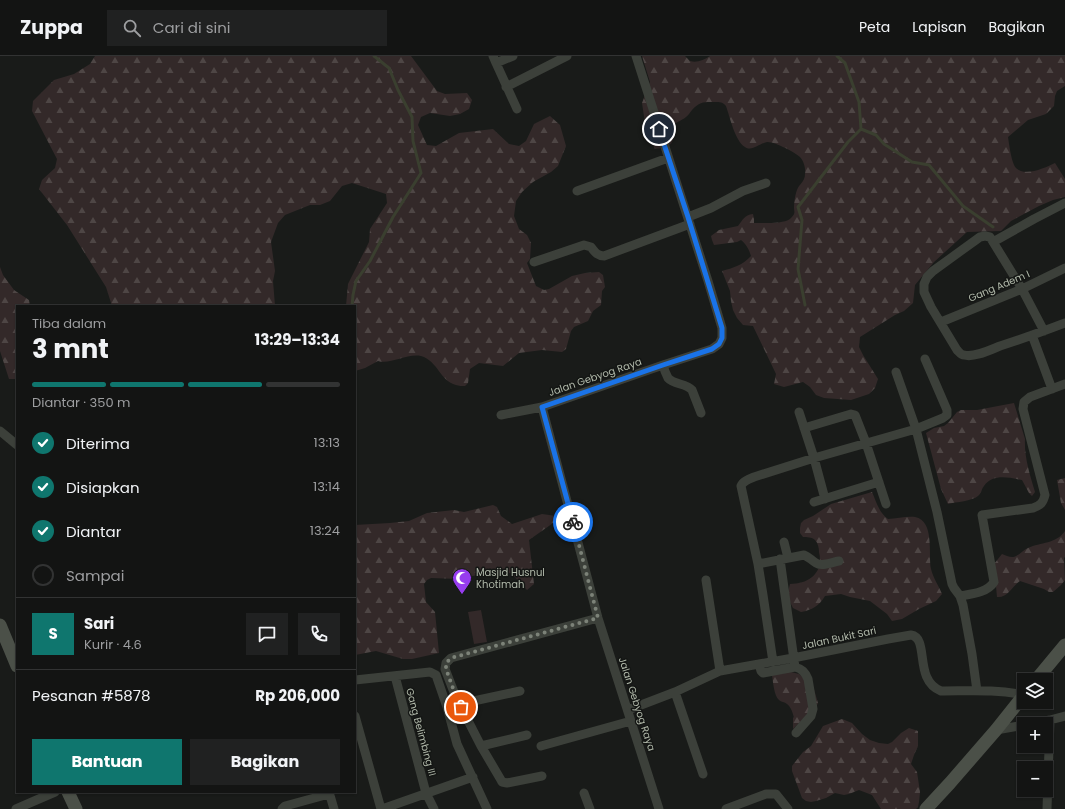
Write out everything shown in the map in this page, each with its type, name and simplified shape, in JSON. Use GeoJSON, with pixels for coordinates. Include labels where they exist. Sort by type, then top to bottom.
{"type":"FeatureCollection","features":[{"type":"Feature","properties":{"kind":"main road"},"geometry":{"type":"LineString","coordinates":[[0,625],[16,662]]}},
{"type":"Feature","properties":{"kind":"main road"},"geometry":{"type":"LineString","coordinates":[[1042,673],[1065,645]]}},
{"type":"Feature","properties":{"kind":"main road"},"geometry":{"type":"LineString","coordinates":[[926,809],[996,730],[1017,704]]}},
{"type":"Feature","properties":{"kind":"main road"},"geometry":{"type":"LineString","coordinates":[[68,793],[76,809]]}},
{"type":"Feature","properties":{"kind":"street"},"geometry":{"type":"LineString","coordinates":[[513,56],[497,60],[506,87],[517,108]]}},
{"type":"Feature","properties":{"kind":"street"},"geometry":{"type":"LineString","coordinates":[[506,87],[567,56]]}},
{"type":"Feature","properties":{"kind":"street","name":"Jalan Gebyog Raya"},"geometry":{"type":"LineString","coordinates":[[636,56],[722,328],[722,338],[719,344],[712,349],[542,407],[598,618],[659,809]]}},
{"type":"Feature","properties":{"kind":"street"},"geometry":{"type":"LineString","coordinates":[[577,190],[668,158]]}},
{"type":"Feature","properties":{"kind":"street"},"geometry":{"type":"LineString","coordinates":[[534,262],[584,246],[591,247],[597,254],[604,256],[689,220],[743,191],[766,183]]}},
{"type":"Feature","properties":{"kind":"street"},"geometry":{"type":"LineString","coordinates":[[993,242],[1065,203]]}},
{"type":"Feature","properties":{"kind":"street"},"geometry":{"type":"LineString","coordinates":[[1044,331],[1022,289],[990,237],[980,237],[933,271],[927,277],[924,284],[924,292],[931,307],[957,350],[964,355],[977,354],[1044,331],[1065,323]]}},
{"type":"Feature","properties":{"kind":"street","name":"Gang Adem I"},"geometry":{"type":"LineString","coordinates":[[941,322],[1022,289],[1065,268]]}},
{"type":"Feature","properties":{"kind":"street"},"geometry":{"type":"LineString","coordinates":[[1032,335],[1052,389]]}},
{"type":"Feature","properties":{"kind":"street"},"geometry":{"type":"LineString","coordinates":[[773,662],[758,564],[741,486],[742,484],[748,479],[814,458],[916,429],[943,418],[947,415],[948,410],[925,359]]}},
{"type":"Feature","properties":{"kind":"street"},"geometry":{"type":"LineString","coordinates":[[663,365],[669,379],[690,387],[701,413]]}},
{"type":"Feature","properties":{"kind":"street"},"geometry":{"type":"LineString","coordinates":[[896,372],[916,429],[937,512],[952,584],[960,596],[963,605],[977,691]]}},
{"type":"Feature","properties":{"kind":"street"},"geometry":{"type":"LineString","coordinates":[[960,596],[991,587],[994,582],[982,515],[1033,508],[1040,506],[1043,502],[1045,495],[1023,409],[1024,402],[1030,397],[1065,384]]}},
{"type":"Feature","properties":{"kind":"street"},"geometry":{"type":"LineString","coordinates":[[501,415],[542,407]]}},
{"type":"Feature","properties":{"kind":"street"},"geometry":{"type":"LineString","coordinates":[[799,412],[814,458],[825,499]]}},
{"type":"Feature","properties":{"kind":"street"},"geometry":{"type":"LineString","coordinates":[[804,428],[851,414],[855,415],[886,504]]}},
{"type":"Feature","properties":{"kind":"street"},"geometry":{"type":"LineString","coordinates":[[0,431],[16,444]]}},
{"type":"Feature","properties":{"kind":"street"},"geometry":{"type":"LineString","coordinates":[[814,502],[879,482]]}},
{"type":"Feature","properties":{"kind":"street"},"geometry":{"type":"LineString","coordinates":[[784,542],[784,559],[794,663],[807,675],[813,709],[811,716],[796,733]]}},
{"type":"Feature","properties":{"kind":"street"},"geometry":{"type":"LineString","coordinates":[[758,564],[804,555],[820,565],[839,561]]}},
{"type":"Feature","properties":{"kind":"street"},"geometry":{"type":"LineString","coordinates":[[706,580],[720,671]]}},
{"type":"Feature","properties":{"kind":"street"},"geometry":{"type":"LineString","coordinates":[[542,776],[507,783],[502,782],[459,705],[446,669],[446,663],[451,658],[598,618]]}},
{"type":"Feature","properties":{"kind":"street","name":"Jalan Bukit Sari"},"geometry":{"type":"LineString","coordinates":[[628,710],[675,692],[720,671],[773,662],[794,663],[888,639],[911,635],[919,641],[926,676],[930,684],[941,691],[1009,692],[1017,694]]}},
{"type":"Feature","properties":{"kind":"street"},"geometry":{"type":"LineString","coordinates":[[759,664],[763,673],[794,663]]}},
{"type":"Feature","properties":{"kind":"street"},"geometry":{"type":"LineString","coordinates":[[356,680],[430,672],[436,675],[447,707],[457,744],[487,809]]}},
{"type":"Feature","properties":{"kind":"street","name":"Gang Belimbing III"},"geometry":{"type":"LineString","coordinates":[[394,676],[426,793],[434,809]]}},
{"type":"Feature","properties":{"kind":"street"},"geometry":{"type":"LineString","coordinates":[[447,707],[520,691]]}},
{"type":"Feature","properties":{"kind":"street"},"geometry":{"type":"LineString","coordinates":[[675,692],[703,774]]}},
{"type":"Feature","properties":{"kind":"street"},"geometry":{"type":"LineString","coordinates":[[1053,719],[1065,716]]}},
{"type":"Feature","properties":{"kind":"street"},"geometry":{"type":"LineString","coordinates":[[356,720],[381,809],[472,777]]}},
{"type":"Feature","properties":{"kind":"street"},"geometry":{"type":"LineString","coordinates":[[541,746],[631,721]]}},
{"type":"Feature","properties":{"kind":"street"},"geometry":{"type":"LineString","coordinates":[[996,730],[1017,726]]}},
{"type":"Feature","properties":{"kind":"street"},"geometry":{"type":"LineString","coordinates":[[481,746],[527,735]]}},
{"type":"Feature","properties":{"kind":"street"},"geometry":{"type":"LineString","coordinates":[[1047,809],[1049,753]]}},
{"type":"Feature","properties":{"kind":"street"},"geometry":{"type":"LineString","coordinates":[[16,809],[53,793]]}},
{"type":"Feature","properties":{"kind":"street"},"geometry":{"type":"LineString","coordinates":[[282,809],[285,806],[329,793],[334,809]]}},
{"type":"Feature","properties":{"kind":"street"},"geometry":{"type":"LineString","coordinates":[[584,793],[590,809]]}},
{"type":"Feature","properties":{"kind":"street"},"geometry":{"type":"LineString","coordinates":[[726,809],[766,794],[776,794],[788,809]]}},
{"type":"Feature","properties":{"kind":"green space"},"geometry":{"type":"Polygon","coordinates":[[[95,56],[411,56],[437,91],[445,94],[467,93],[472,100],[469,109],[460,114],[450,116],[430,113],[421,117],[418,125],[427,145],[436,146],[459,133],[493,129],[509,144],[519,146],[526,141],[534,124],[550,116],[560,125],[566,146],[558,166],[551,172],[533,182],[522,192],[516,201],[514,216],[519,229],[527,235],[531,243],[530,259],[527,263],[536,286],[544,290],[549,289],[572,276],[599,272],[603,275],[605,287],[602,291],[601,305],[593,311],[588,321],[574,327],[571,331],[566,349],[562,352],[542,350],[519,353],[503,366],[479,363],[470,369],[468,383],[465,386],[451,383],[431,362],[421,356],[410,356],[383,362],[378,361],[356,371],[356,305],[346,305],[348,284],[369,242],[370,229],[387,203],[386,194],[352,183],[342,186],[330,201],[320,205],[310,205],[285,215],[278,223],[271,242],[275,271],[273,281],[275,305],[112,305],[106,287],[67,225],[39,189],[42,180],[55,168],[57,159],[32,111],[33,101],[54,80],[74,74],[90,64],[95,56]]]}},
{"type":"Feature","properties":{"kind":"green space"},"geometry":{"type":"Polygon","coordinates":[[[642,56],[685,56],[690,61],[695,62],[710,56],[1065,56],[1065,86],[1057,91],[1054,106],[1046,114],[1028,120],[1008,137],[1012,159],[1017,169],[1027,172],[1055,163],[1065,179],[1065,197],[1039,206],[1011,221],[1001,231],[967,232],[934,262],[915,285],[913,303],[904,311],[860,337],[859,347],[878,379],[875,388],[869,394],[851,400],[824,398],[816,395],[810,387],[803,382],[784,387],[774,384],[776,374],[753,326],[743,325],[733,310],[730,291],[722,271],[745,262],[751,256],[749,251],[741,240],[737,242],[714,245],[711,236],[719,230],[738,226],[748,215],[753,214],[754,223],[787,221],[790,219],[794,213],[796,192],[805,177],[804,163],[798,155],[775,143],[767,142],[753,148],[745,147],[738,140],[726,106],[723,103],[718,102],[705,102],[698,105],[687,116],[671,128],[673,141],[667,146],[655,149],[652,136],[645,123],[642,103],[650,82],[642,56]]]}},
{"type":"Feature","properties":{"kind":"green space"},"geometry":{"type":"Polygon","coordinates":[[[0,267],[3,275],[14,290],[29,300],[30,305],[16,305],[16,379],[9,379],[0,351],[0,267]]]}},
{"type":"Feature","properties":{"kind":"green space"},"geometry":{"type":"Polygon","coordinates":[[[1014,403],[1025,439],[1026,459],[1035,492],[1032,496],[1022,480],[1002,477],[992,479],[988,482],[983,487],[979,495],[975,498],[948,504],[941,489],[926,433],[934,428],[944,426],[957,412],[961,410],[977,410],[1014,403]]]}},
{"type":"Feature","properties":{"kind":"green space"},"geometry":{"type":"Polygon","coordinates":[[[1065,478],[1065,510],[1061,503],[1057,480],[1065,478]]]}},
{"type":"Feature","properties":{"kind":"green space"},"geometry":{"type":"Polygon","coordinates":[[[872,492],[880,510],[888,519],[915,517],[926,525],[929,539],[931,569],[942,594],[936,601],[902,619],[892,621],[887,614],[870,601],[841,594],[825,596],[818,605],[812,609],[801,612],[793,608],[787,596],[790,584],[804,582],[814,576],[820,559],[819,547],[816,541],[811,538],[803,537],[800,533],[801,523],[831,504],[872,492]]]}},
{"type":"Feature","properties":{"kind":"green space"},"geometry":{"type":"Polygon","coordinates":[[[493,505],[497,507],[501,516],[512,524],[542,514],[556,516],[556,521],[529,540],[534,584],[527,590],[511,573],[482,574],[459,579],[431,578],[424,584],[426,602],[435,612],[439,653],[412,659],[403,659],[376,651],[356,655],[356,525],[409,521],[427,513],[454,510],[464,512],[493,505]]]}},
{"type":"Feature","properties":{"kind":"green space"},"geometry":{"type":"Polygon","coordinates":[[[1065,531],[1065,580],[1061,585],[1053,592],[1049,592],[1020,581],[1007,594],[997,597],[994,564],[1002,554],[1014,557],[1028,548],[1053,541],[1065,531]]]}},
{"type":"Feature","properties":{"kind":"green space"},"geometry":{"type":"Polygon","coordinates":[[[481,610],[487,642],[474,644],[468,612],[481,610]]]}},
{"type":"Feature","properties":{"kind":"green space"},"geometry":{"type":"Polygon","coordinates":[[[791,672],[799,674],[813,686],[818,703],[816,707],[793,729],[793,717],[794,718],[791,708],[777,698],[772,675],[791,672]]]}},
{"type":"Feature","properties":{"kind":"green space"},"geometry":{"type":"Polygon","coordinates":[[[842,719],[852,723],[870,740],[879,743],[888,744],[892,742],[901,733],[909,728],[918,731],[918,746],[911,764],[917,772],[920,792],[918,807],[916,809],[881,809],[872,795],[859,790],[844,795],[835,793],[826,798],[811,802],[802,798],[792,771],[792,766],[803,752],[811,746],[823,726],[842,719]]]}},
{"type":"Feature","properties":{"kind":"waterway"},"geometry":{"type":"LineString","coordinates":[[352,305],[356,281],[370,261],[393,217],[421,173],[413,141],[412,117],[398,90],[389,68],[374,56]]}},
{"type":"Feature","properties":{"kind":"waterway"},"geometry":{"type":"LineString","coordinates":[[805,305],[798,269],[802,220],[798,207],[848,142],[861,129],[859,102],[845,63],[837,56]]}},
{"type":"Feature","properties":{"kind":"waterway"},"geometry":{"type":"LineString","coordinates":[[861,129],[876,135],[884,144],[912,162],[929,165],[963,206],[993,227]]}},
{"type":"Feature","properties":{"kind":"way so far"},"geometry":{"type":"LineString","coordinates":[[461,707],[454,693],[446,669],[446,663],[451,658],[598,618],[573,522]]}},
{"type":"Feature","properties":{"kind":"place","name":"Masjid Husnul Khotimah"},"geometry":{"type":"Point","coordinates":[462,595]}},
{"type":"Feature","properties":{"kind":"route"},"geometry":{"type":"LineString","coordinates":[[573,522],[542,407],[712,349],[719,344],[722,338],[722,328],[659,129]]}}]}
